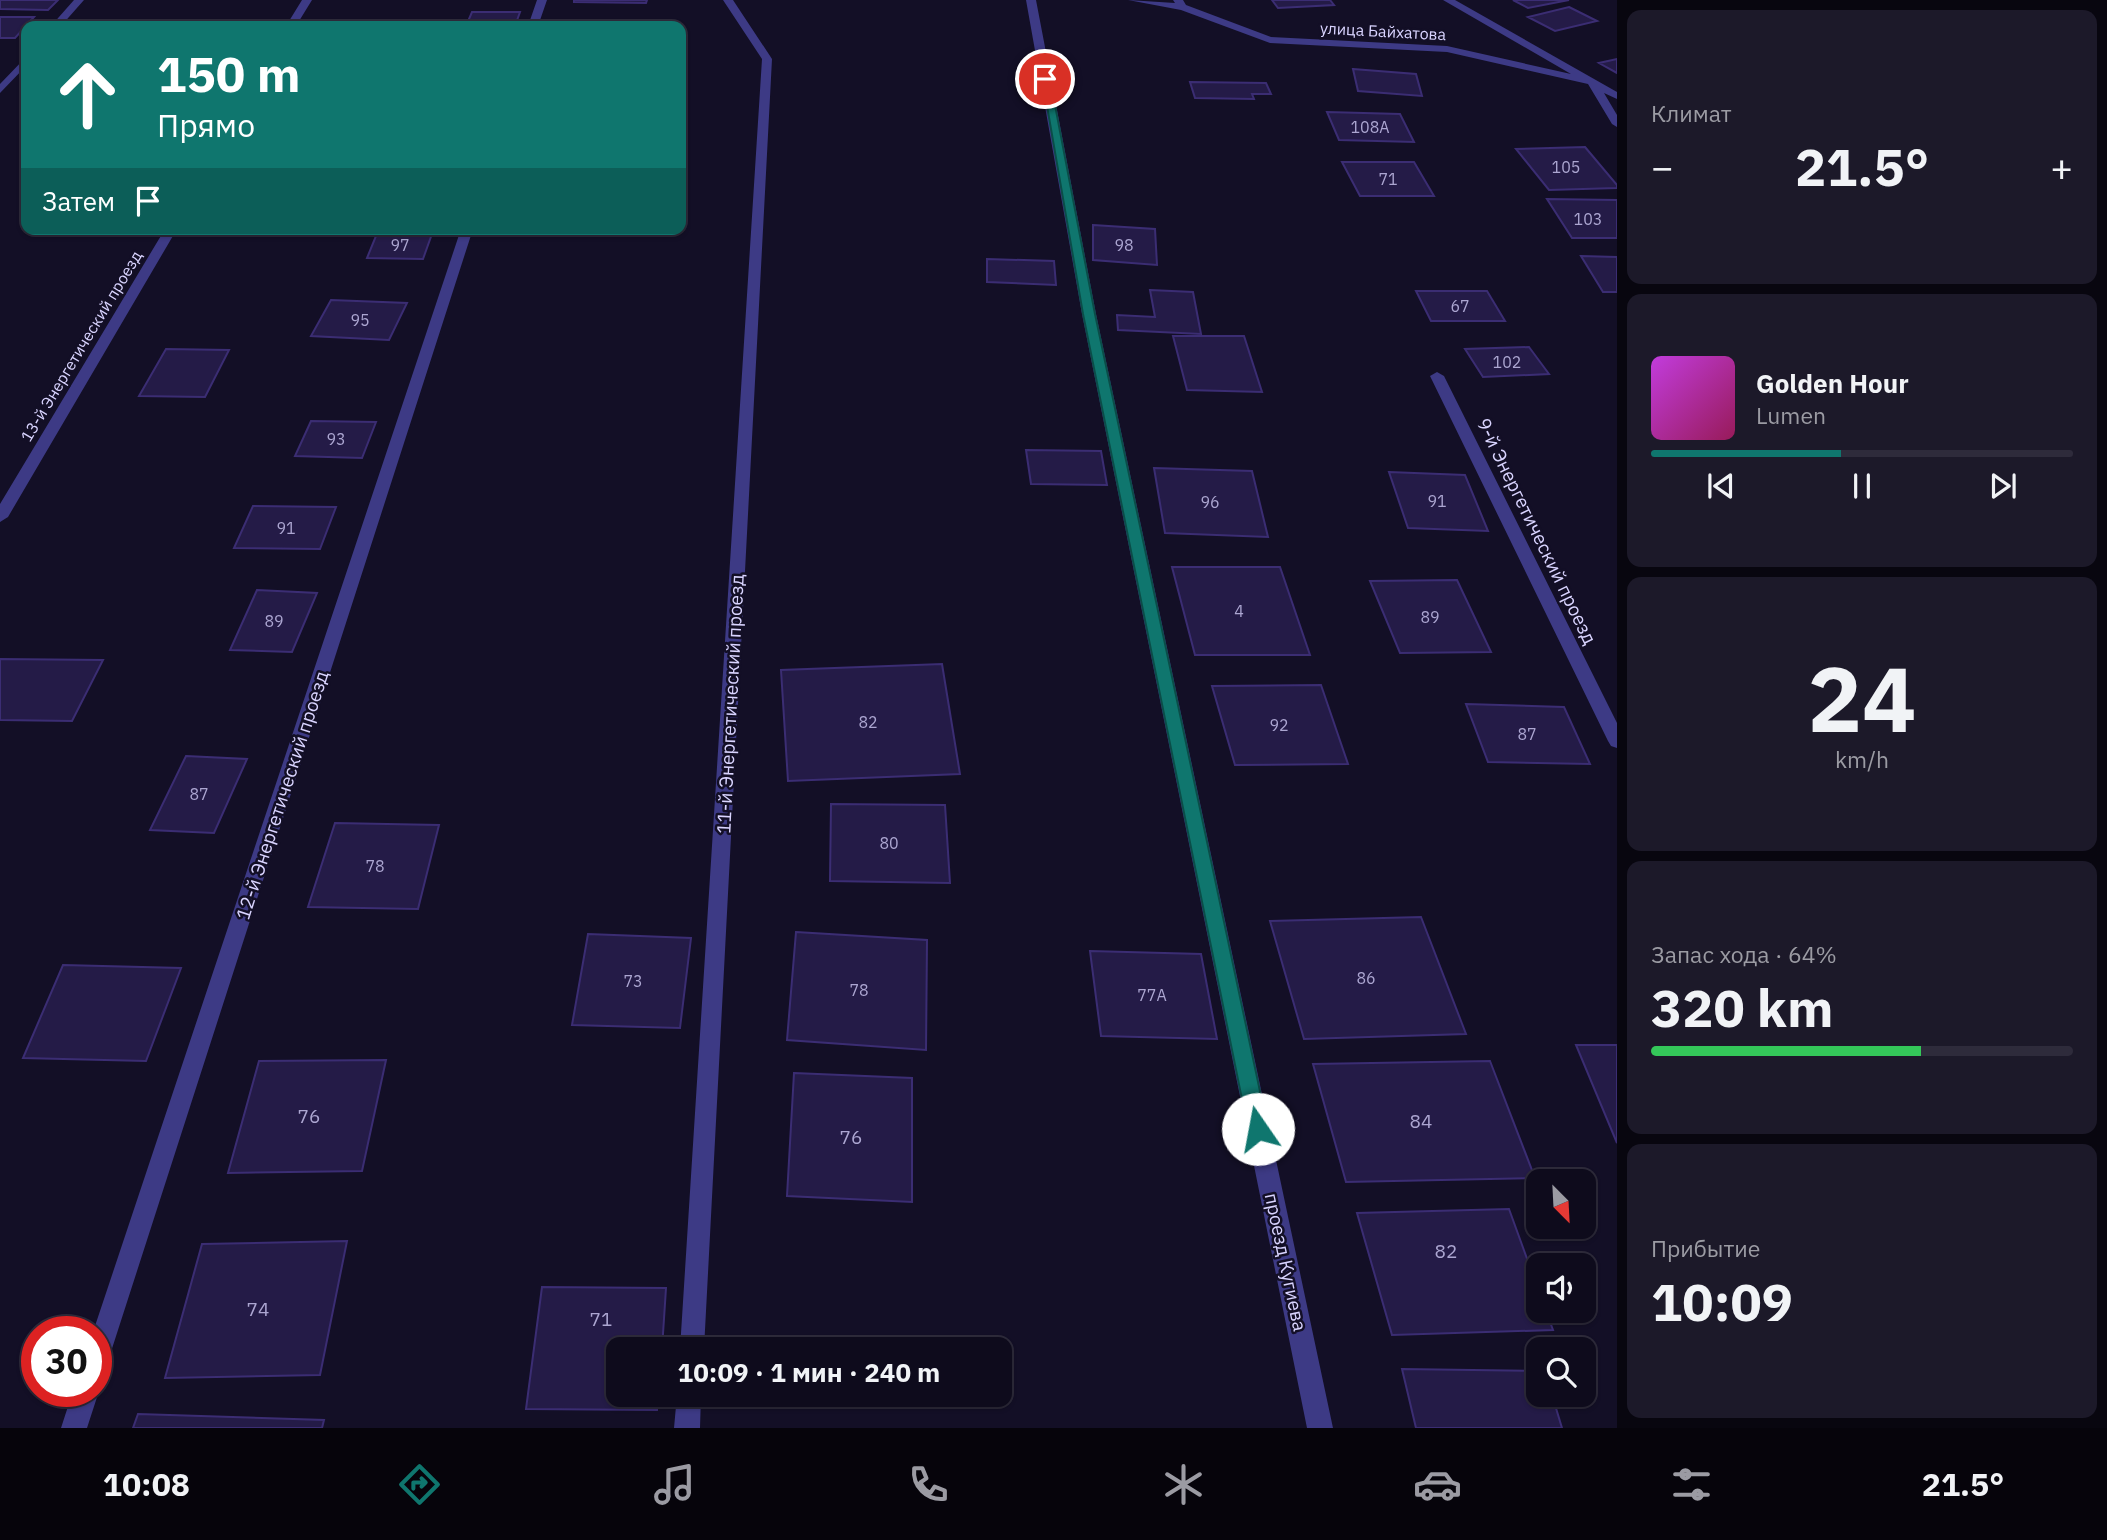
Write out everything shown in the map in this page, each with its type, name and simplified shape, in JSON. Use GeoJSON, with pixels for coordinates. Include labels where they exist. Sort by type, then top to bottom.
{"type":"FeatureCollection","features":[{"type":"Feature","properties":{"kind":"street"},"geometry":{"type":"LineString","coordinates":[[60,21],[79,0]]}},
{"type":"Feature","properties":{"kind":"street"},"geometry":{"type":"LineString","coordinates":[[294,21],[307,0]]}},
{"type":"Feature","properties":{"kind":"street"},"geometry":{"type":"LineString","coordinates":[[536,21],[542,0]]}},
{"type":"Feature","properties":{"kind":"street","name":"11-й Энергетический проезд"},"geometry":{"type":"LineString","coordinates":[[693,1337],[767,59],[728,0]]}},
{"type":"Feature","properties":{"kind":"street","name":"проезд Кугиева"},"geometry":{"type":"LineString","coordinates":[[1031,0],[1089,314],[1320,1428]]}},
{"type":"Feature","properties":{"kind":"street","name":"улица Байхатова"},"geometry":{"type":"LineString","coordinates":[[1133,0],[1180,4],[1269,40],[1447,49],[1592,82]]}},
{"type":"Feature","properties":{"kind":"street"},"geometry":{"type":"LineString","coordinates":[[1448,0],[1617,96]]}},
{"type":"Feature","properties":{"kind":"street"},"geometry":{"type":"LineString","coordinates":[[0,90],[21,66]]}},
{"type":"Feature","properties":{"kind":"street"},"geometry":{"type":"LineString","coordinates":[[1592,82],[1617,124]]}},
{"type":"Feature","properties":{"kind":"street","name":"13-й Энергетический проезд"},"geometry":{"type":"LineString","coordinates":[[0,517],[167,235]]}},
{"type":"Feature","properties":{"kind":"street","name":"12-й Энергетический проезд"},"geometry":{"type":"LineString","coordinates":[[111,1316],[465,235]]}},
{"type":"Feature","properties":{"kind":"street","name":"9-й Энергетический проезд"},"geometry":{"type":"LineString","coordinates":[[1437,376],[1617,741]]}},
{"type":"Feature","properties":{"kind":"street"},"geometry":{"type":"LineString","coordinates":[[74,1428],[81,1407]]}},
{"type":"Feature","properties":{"kind":"street"},"geometry":{"type":"LineString","coordinates":[[687,1428],[688,1407]]}},
{"type":"Feature","properties":{"kind":"building"},"geometry":{"type":"Polygon","coordinates":[[[0,0],[58,0],[48,10],[0,9],[0,0]]]}},
{"type":"Feature","properties":{"kind":"building"},"geometry":{"type":"Polygon","coordinates":[[[574,0],[647,0],[646,3],[574,0]]]}},
{"type":"Feature","properties":{"kind":"building"},"geometry":{"type":"Polygon","coordinates":[[[1272,0],[1330,0],[1334,5],[1278,8],[1272,0]]]}},
{"type":"Feature","properties":{"kind":"building"},"geometry":{"type":"Polygon","coordinates":[[[1513,0],[1569,0],[1528,8],[1513,0]]]}},
{"type":"Feature","properties":{"kind":"building"},"geometry":{"type":"Polygon","coordinates":[[[1569,7],[1597,21],[1555,31],[1528,17],[1569,7]]]}},
{"type":"Feature","properties":{"kind":"building"},"geometry":{"type":"Polygon","coordinates":[[[472,12],[520,12],[517,21],[468,21],[472,12]]]}},
{"type":"Feature","properties":{"kind":"building"},"geometry":{"type":"Polygon","coordinates":[[[0,17],[34,17],[30,21],[21,21],[21,31],[15,38],[0,38],[0,17]]]}},
{"type":"Feature","properties":{"kind":"building"},"geometry":{"type":"Polygon","coordinates":[[[1617,59],[1617,73],[1599,63],[1617,59]]]}},
{"type":"Feature","properties":{"kind":"building"},"geometry":{"type":"Polygon","coordinates":[[[1353,69],[1416,74],[1422,96],[1358,91],[1353,69]]]}},
{"type":"Feature","properties":{"kind":"building"},"geometry":{"type":"Polygon","coordinates":[[[1190,82],[1266,83],[1271,94],[1252,94],[1254,99],[1195,98],[1190,82]]]}},
{"type":"Feature","properties":{"kind":"building"},"geometry":{"type":"Polygon","coordinates":[[[1327,112],[1400,114],[1414,142],[1339,140],[1327,112]]]}},
{"type":"Feature","properties":{"kind":"building"},"geometry":{"type":"Polygon","coordinates":[[[1585,147],[1617,188],[1549,190],[1516,149],[1585,147]]]}},
{"type":"Feature","properties":{"kind":"building"},"geometry":{"type":"Polygon","coordinates":[[[1342,162],[1414,162],[1434,196],[1360,196],[1342,162]]]}},
{"type":"Feature","properties":{"kind":"building"},"geometry":{"type":"Polygon","coordinates":[[[1547,199],[1617,200],[1617,238],[1572,238],[1547,199]]]}},
{"type":"Feature","properties":{"kind":"building"},"geometry":{"type":"Polygon","coordinates":[[[1093,225],[1155,229],[1157,265],[1093,260],[1093,225]]]}},
{"type":"Feature","properties":{"kind":"building"},"geometry":{"type":"Polygon","coordinates":[[[376,235],[432,235],[423,259],[367,258],[376,235]]]}},
{"type":"Feature","properties":{"kind":"building"},"geometry":{"type":"Polygon","coordinates":[[[1581,256],[1617,257],[1617,292],[1603,292],[1581,256]]]}},
{"type":"Feature","properties":{"kind":"building"},"geometry":{"type":"Polygon","coordinates":[[[987,259],[1054,261],[1056,285],[987,282],[987,259]]]}},
{"type":"Feature","properties":{"kind":"building"},"geometry":{"type":"Polygon","coordinates":[[[1150,290],[1193,292],[1201,334],[1118,330],[1117,315],[1155,317],[1150,290]]]}},
{"type":"Feature","properties":{"kind":"building"},"geometry":{"type":"Polygon","coordinates":[[[1416,291],[1487,291],[1505,321],[1431,321],[1416,291]]]}},
{"type":"Feature","properties":{"kind":"building"},"geometry":{"type":"Polygon","coordinates":[[[331,300],[407,303],[389,340],[311,336],[331,300]]]}},
{"type":"Feature","properties":{"kind":"building"},"geometry":{"type":"Polygon","coordinates":[[[1173,336],[1244,336],[1262,392],[1187,390],[1173,336]]]}},
{"type":"Feature","properties":{"kind":"building"},"geometry":{"type":"Polygon","coordinates":[[[1529,347],[1549,374],[1483,377],[1465,349],[1529,347]]]}},
{"type":"Feature","properties":{"kind":"building"},"geometry":{"type":"Polygon","coordinates":[[[166,349],[229,350],[205,397],[139,396],[166,349]]]}},
{"type":"Feature","properties":{"kind":"building"},"geometry":{"type":"Polygon","coordinates":[[[311,421],[376,422],[362,458],[295,456],[311,421]]]}},
{"type":"Feature","properties":{"kind":"building"},"geometry":{"type":"Polygon","coordinates":[[[1026,450],[1101,451],[1107,485],[1031,484],[1026,450]]]}},
{"type":"Feature","properties":{"kind":"building"},"geometry":{"type":"Polygon","coordinates":[[[1154,468],[1252,471],[1268,537],[1165,533],[1154,468]]]}},
{"type":"Feature","properties":{"kind":"building"},"geometry":{"type":"Polygon","coordinates":[[[1389,472],[1465,475],[1488,531],[1408,528],[1389,472]]]}},
{"type":"Feature","properties":{"kind":"building"},"geometry":{"type":"Polygon","coordinates":[[[253,506],[336,507],[320,549],[234,548],[253,506]]]}},
{"type":"Feature","properties":{"kind":"building"},"geometry":{"type":"Polygon","coordinates":[[[1172,567],[1280,567],[1310,655],[1195,655],[1172,567]]]}},
{"type":"Feature","properties":{"kind":"building"},"geometry":{"type":"Polygon","coordinates":[[[1457,580],[1491,652],[1400,653],[1370,581],[1457,580]]]}},
{"type":"Feature","properties":{"kind":"building"},"geometry":{"type":"Polygon","coordinates":[[[257,590],[317,593],[292,652],[230,650],[257,590]]]}},
{"type":"Feature","properties":{"kind":"building"},"geometry":{"type":"Polygon","coordinates":[[[0,659],[103,660],[72,721],[0,720],[0,659]]]}},
{"type":"Feature","properties":{"kind":"building"},"geometry":{"type":"Polygon","coordinates":[[[942,664],[960,774],[788,781],[781,670],[942,664]]]}},
{"type":"Feature","properties":{"kind":"building"},"geometry":{"type":"Polygon","coordinates":[[[1321,685],[1348,764],[1235,765],[1212,686],[1321,685]]]}},
{"type":"Feature","properties":{"kind":"building"},"geometry":{"type":"Polygon","coordinates":[[[1466,704],[1564,707],[1590,764],[1488,762],[1466,704]]]}},
{"type":"Feature","properties":{"kind":"building"},"geometry":{"type":"Polygon","coordinates":[[[186,756],[247,759],[214,833],[150,830],[186,756]]]}},
{"type":"Feature","properties":{"kind":"building"},"geometry":{"type":"Polygon","coordinates":[[[831,804],[945,805],[950,883],[830,881],[831,804]]]}},
{"type":"Feature","properties":{"kind":"building"},"geometry":{"type":"Polygon","coordinates":[[[335,823],[439,825],[418,909],[308,907],[335,823]]]}},
{"type":"Feature","properties":{"kind":"building"},"geometry":{"type":"Polygon","coordinates":[[[1421,917],[1466,1034],[1304,1039],[1270,921],[1421,917]]]}},
{"type":"Feature","properties":{"kind":"building"},"geometry":{"type":"Polygon","coordinates":[[[796,932],[927,940],[926,1050],[787,1040],[796,932]]]}},
{"type":"Feature","properties":{"kind":"building"},"geometry":{"type":"Polygon","coordinates":[[[588,934],[691,938],[680,1028],[572,1025],[588,934]]]}},
{"type":"Feature","properties":{"kind":"building"},"geometry":{"type":"Polygon","coordinates":[[[1090,951],[1201,954],[1217,1039],[1101,1036],[1090,951]]]}},
{"type":"Feature","properties":{"kind":"building"},"geometry":{"type":"Polygon","coordinates":[[[63,965],[181,968],[146,1061],[23,1058],[63,965]]]}},
{"type":"Feature","properties":{"kind":"building"},"geometry":{"type":"Polygon","coordinates":[[[1576,1045],[1617,1045],[1617,1143],[1576,1045]]]}},
{"type":"Feature","properties":{"kind":"building"},"geometry":{"type":"Polygon","coordinates":[[[386,1060],[362,1171],[228,1173],[259,1061],[386,1060]]]}},
{"type":"Feature","properties":{"kind":"building"},"geometry":{"type":"Polygon","coordinates":[[[1490,1061],[1532,1169],[1526,1169],[1526,1178],[1346,1182],[1313,1064],[1490,1061]]]}},
{"type":"Feature","properties":{"kind":"building"},"geometry":{"type":"Polygon","coordinates":[[[794,1073],[912,1078],[912,1202],[787,1196],[794,1073]]]}},
{"type":"Feature","properties":{"kind":"building"},"geometry":{"type":"Polygon","coordinates":[[[1509,1209],[1526,1256],[1526,1323],[1550,1323],[1553,1330],[1392,1335],[1357,1213],[1509,1209]]]}},
{"type":"Feature","properties":{"kind":"building"},"geometry":{"type":"Polygon","coordinates":[[[347,1241],[320,1375],[165,1378],[202,1244],[347,1241]]]}},
{"type":"Feature","properties":{"kind":"building"},"geometry":{"type":"Polygon","coordinates":[[[542,1287],[666,1288],[663,1337],[606,1337],[606,1407],[657,1407],[657,1410],[526,1409],[542,1287]]]}},
{"type":"Feature","properties":{"kind":"building"},"geometry":{"type":"Polygon","coordinates":[[[1402,1369],[1526,1371],[1526,1407],[1556,1407],[1562,1428],[1416,1428],[1402,1369]]]}},
{"type":"Feature","properties":{"kind":"building"},"geometry":{"type":"Polygon","coordinates":[[[138,1414],[324,1420],[322,1428],[133,1428],[138,1414]]]}},
{"type":"Feature","properties":{"kind":"route"},"geometry":{"type":"LineString","coordinates":[[1045,79],[1089,314],[1258,1129]]}}]}
